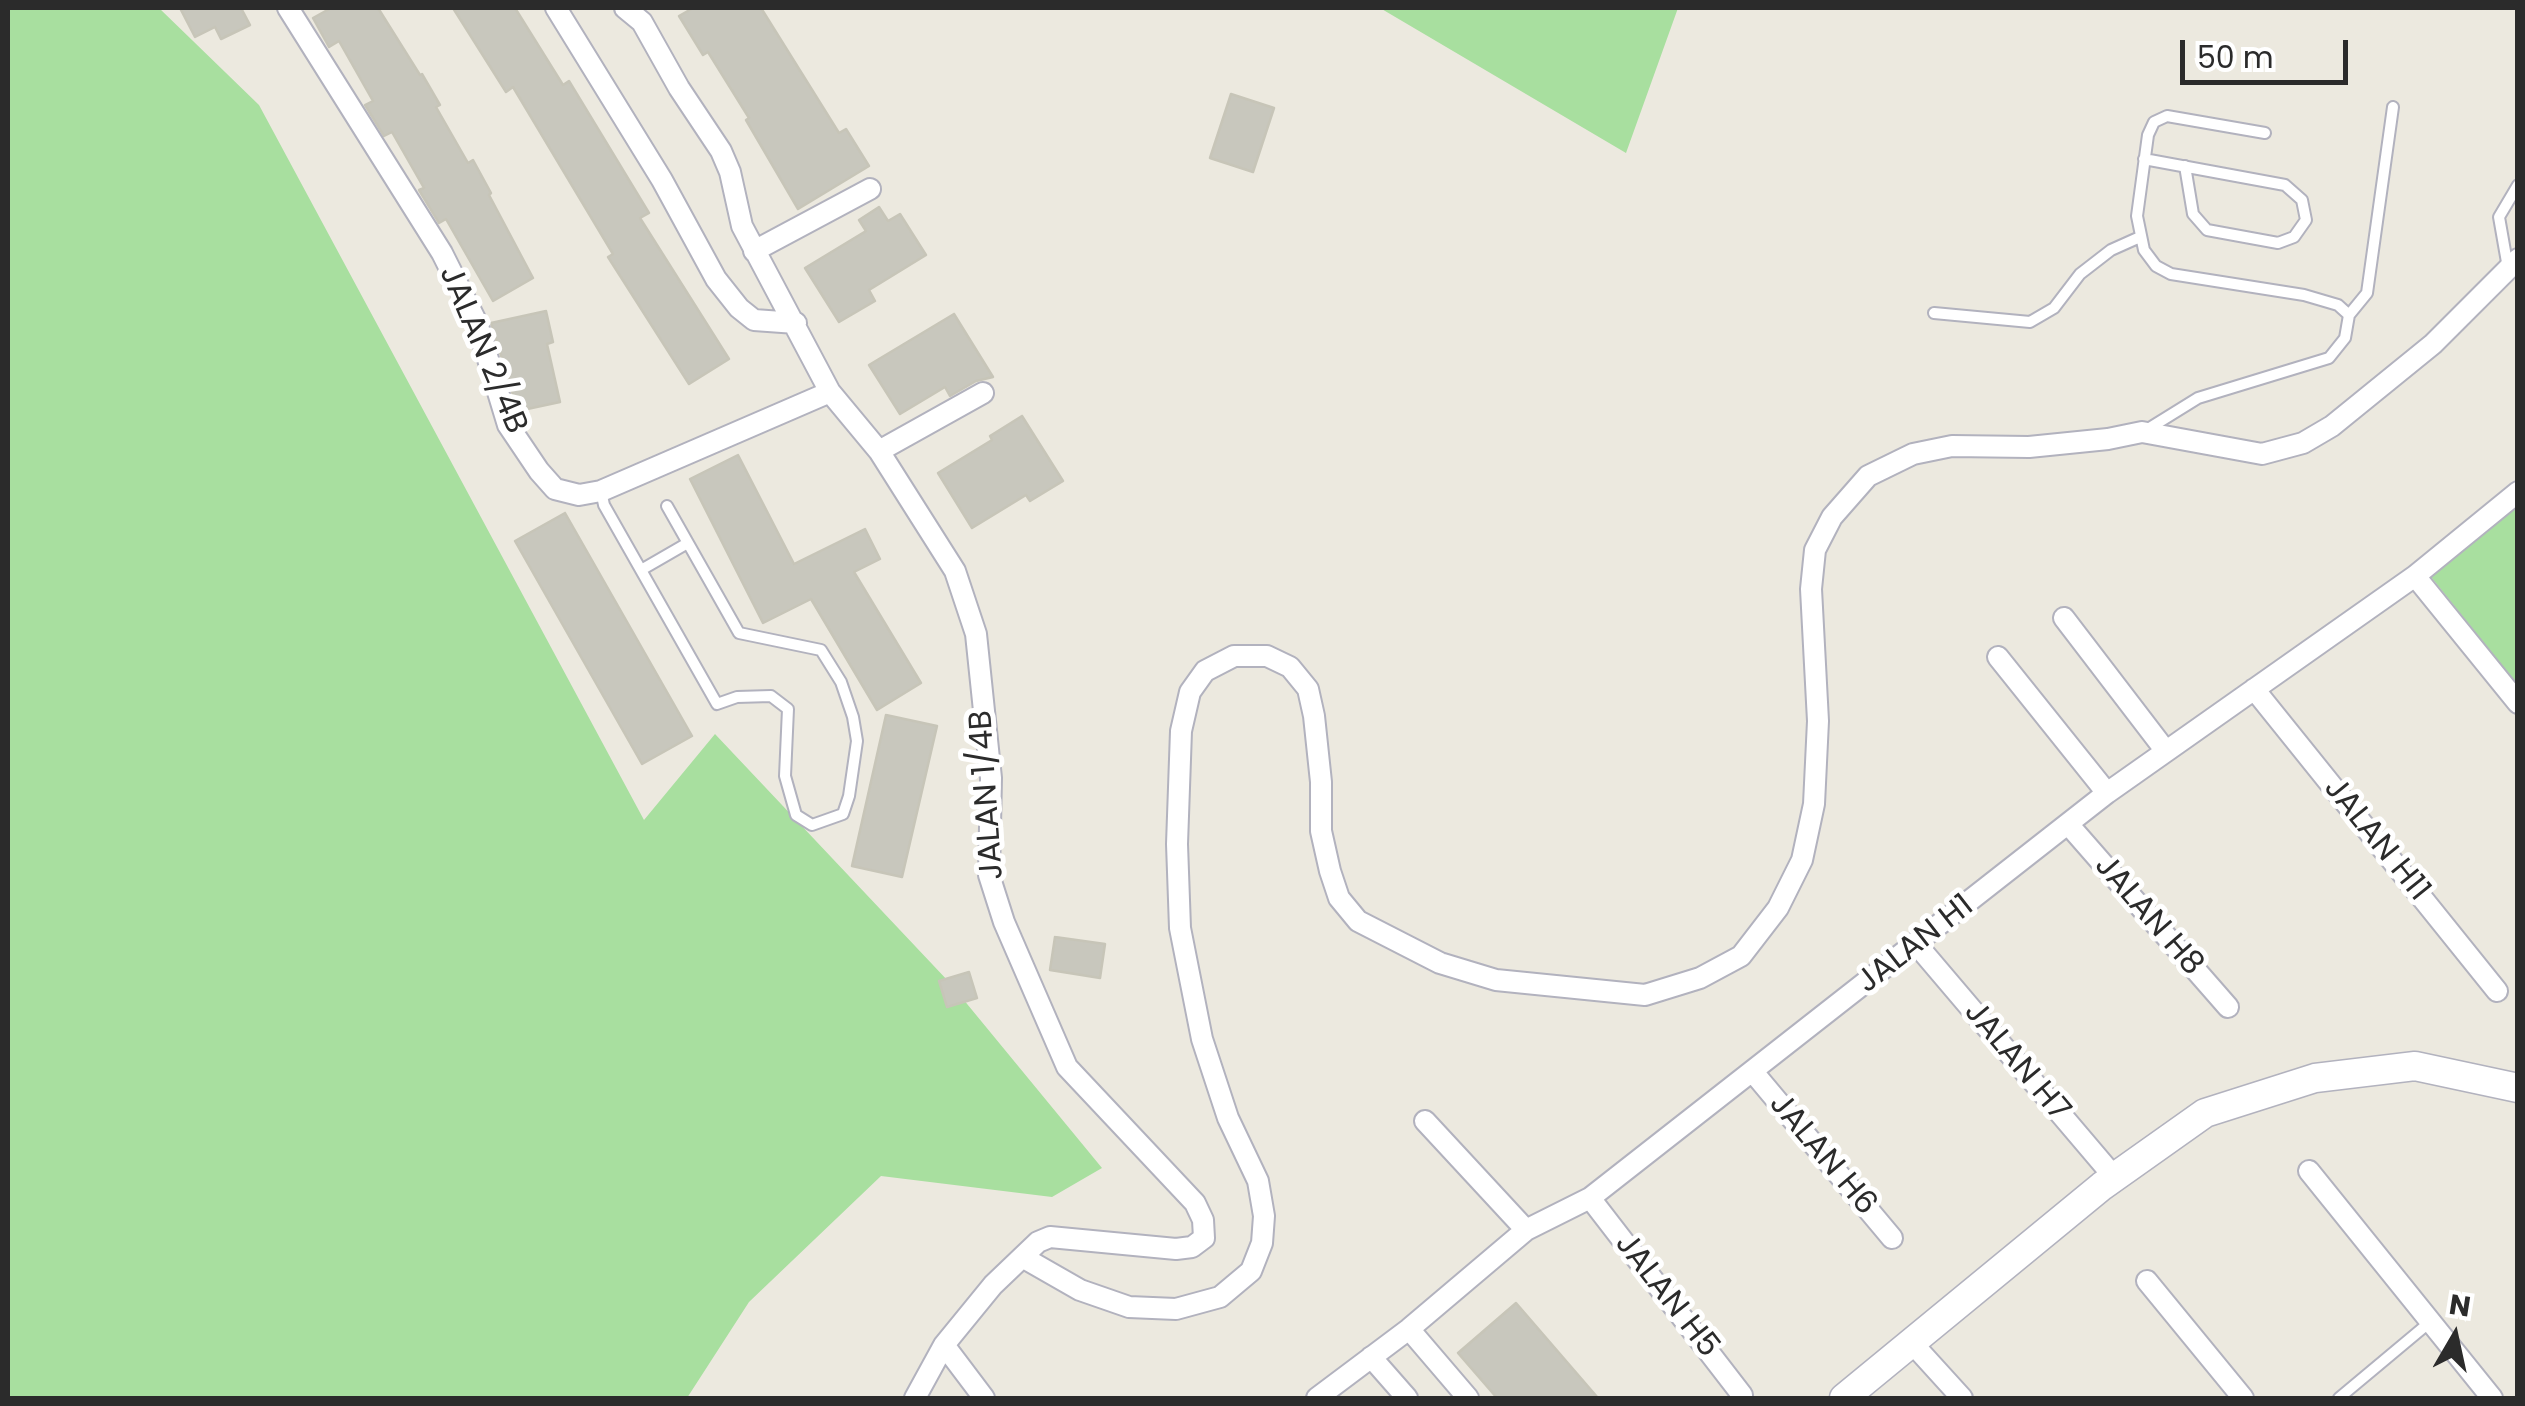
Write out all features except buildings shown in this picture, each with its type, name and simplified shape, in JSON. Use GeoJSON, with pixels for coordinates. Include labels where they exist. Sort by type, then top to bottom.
{"type":"FeatureCollection","features":[{"type":"Feature","properties":{"kind":"main road"},"geometry":{"type":"LineString","coordinates":[[1844,1398],[2115,1178],[2205,1114],[2315,1078],[2415,1066],[2518,1088]]}},
{"type":"Feature","properties":{"kind":"street","name":"JALAN 2/4B"},"geometry":{"type":"LineString","coordinates":[[288,8],[442,253],[477,323],[508,424],[555,489],[578,494],[602,492],[830,392]]}},
{"type":"Feature","properties":{"kind":"street"},"geometry":{"type":"LineString","coordinates":[[556,8],[662,180],[716,279],[754,320],[796,323]]}},
{"type":"Feature","properties":{"kind":"street","name":"JALAN 1/4B"},"geometry":{"type":"LineString","coordinates":[[625,8],[642,22],[721,151],[730,172],[738,215],[754,251],[830,392],[879,451],[955,571],[976,634],[991,778],[989,875],[1004,922],[1067,1067],[1195,1202],[1204,1220],[1204,1238],[1192,1247],[1154,1249],[1050,1237],[1038,1242],[993,1285],[944,1345],[915,1398]]}},
{"type":"Feature","properties":{"kind":"street"},"geometry":{"type":"LineString","coordinates":[[754,251],[870,189]]}},
{"type":"Feature","properties":{"kind":"street"},"geometry":{"type":"LineString","coordinates":[[1024,1258],[1080,1290],[1129,1307],[1176,1309],[1220,1298],[1252,1271],[1262,1242],[1264,1216],[1258,1181],[1228,1118],[1202,1038],[1180,928],[1177,844],[1181,730],[1190,692],[1205,671],[1234,656],[1268,656],[1290,667],[1308,689],[1321,782],[1321,830],[1339,898],[1358,921],[1440,963],[1496,980],[1645,995],[1700,978],[1740,956],[1778,908],[1802,860],[1814,804],[1818,721],[1811,590],[1815,550],[1832,517],[1868,476],[1913,454],[1952,446],[2028,447],[2142,432],[2262,454],[2303,443],[2332,426],[2433,344],[2513,264]]}},
{"type":"Feature","properties":{"kind":"street"},"geometry":{"type":"LineString","coordinates":[[879,451],[983,393]]}},
{"type":"Feature","properties":{"kind":"street","name":"JALAN H1"},"geometry":{"type":"LineString","coordinates":[[1317,1398],[1409,1329],[1526,1230],[1590,1198],[2108,793],[2415,576],[2518,492]]}},
{"type":"Feature","properties":{"kind":"street"},"geometry":{"type":"LineString","coordinates":[[2415,576],[2518,703]]}},
{"type":"Feature","properties":{"kind":"street"},"geometry":{"type":"LineString","coordinates":[[2064,618],[2165,750]]}},
{"type":"Feature","properties":{"kind":"street"},"geometry":{"type":"LineString","coordinates":[[1998,657],[2108,793]]}},
{"type":"Feature","properties":{"kind":"street","name":"JALAN H11"},"geometry":{"type":"LineString","coordinates":[[2254,690],[2497,991]]}},
{"type":"Feature","properties":{"kind":"street","name":"JALAN H8"},"geometry":{"type":"LineString","coordinates":[[2068,824],[2228,1007]]}},
{"type":"Feature","properties":{"kind":"street","name":"JALAN H7"},"geometry":{"type":"LineString","coordinates":[[1917,945],[2115,1178]]}},
{"type":"Feature","properties":{"kind":"street","name":"JALAN H6"},"geometry":{"type":"LineString","coordinates":[[1753,1072],[1892,1238]]}},
{"type":"Feature","properties":{"kind":"street"},"geometry":{"type":"LineString","coordinates":[[1425,1121],[1526,1230]]}},
{"type":"Feature","properties":{"kind":"street"},"geometry":{"type":"LineString","coordinates":[[2309,1171],[2492,1398]]}},
{"type":"Feature","properties":{"kind":"street","name":"JALAN H5"},"geometry":{"type":"LineString","coordinates":[[1590,1198],[1742,1394]]}},
{"type":"Feature","properties":{"kind":"street"},"geometry":{"type":"LineString","coordinates":[[2147,1282],[2242,1398]]}},
{"type":"Feature","properties":{"kind":"street"},"geometry":{"type":"LineString","coordinates":[[1409,1329],[1468,1398]]}},
{"type":"Feature","properties":{"kind":"street"},"geometry":{"type":"LineString","coordinates":[[1912,1342],[1962,1398]]}},
{"type":"Feature","properties":{"kind":"street"},"geometry":{"type":"LineString","coordinates":[[944,1345],[984,1398]]}},
{"type":"Feature","properties":{"kind":"street"},"geometry":{"type":"LineString","coordinates":[[1371,1357],[1407,1398]]}},
{"type":"Feature","properties":{"kind":"lane"},"geometry":{"type":"LineString","coordinates":[[2142,432],[2168,420],[2198,398],[2330,358],[2345,338],[2349,316],[2367,293],[2394,108]]}},
{"type":"Feature","properties":{"kind":"lane"},"geometry":{"type":"LineString","coordinates":[[2266,133],[2167,116],[2154,122],[2148,135],[2137,216],[2144,250],[2156,266],[2171,274],[2338,304],[2349,316]]}},
{"type":"Feature","properties":{"kind":"lane"},"geometry":{"type":"LineString","coordinates":[[2144,159],[2185,166],[2285,185],[2302,200],[2306,220],[2294,237],[2278,243],[2207,230],[2193,214],[2185,166]]}},
{"type":"Feature","properties":{"kind":"lane"},"geometry":{"type":"LineString","coordinates":[[2513,264],[2499,217],[2518,185]]}},
{"type":"Feature","properties":{"kind":"lane"},"geometry":{"type":"LineString","coordinates":[[1934,314],[2030,322],[2054,308],[2080,274],[2111,250],[2140,237]]}},
{"type":"Feature","properties":{"kind":"lane"},"geometry":{"type":"LineString","coordinates":[[602,492],[604,505],[717,704],[737,697],[772,696],[788,709],[785,776],[796,815],[804,822],[820,825],[843,814],[857,741],[841,682],[822,650],[739,634],[667,506]]}},
{"type":"Feature","properties":{"kind":"lane"},"geometry":{"type":"LineString","coordinates":[[641,570],[686,544]]}},
{"type":"Feature","properties":{"kind":"lane"},"geometry":{"type":"LineString","coordinates":[[2339,1398],[2430,1322]]}},
{"type":"Feature","properties":{"kind":"green space"},"geometry":{"type":"Polygon","coordinates":[[[8,8],[159,8],[259,105],[644,820],[715,734],[949,982],[1102,1168],[1052,1197],[881,1176],[749,1302],[687,1398],[8,1398],[8,8]]]}},
{"type":"Feature","properties":{"kind":"green space"},"geometry":{"type":"Polygon","coordinates":[[[1380,8],[1678,8],[1626,153],[1380,8]]]}},
{"type":"Feature","properties":{"kind":"green space"},"geometry":{"type":"Polygon","coordinates":[[[2517,505],[2517,684],[2427,572],[2517,505]]]}}]}
